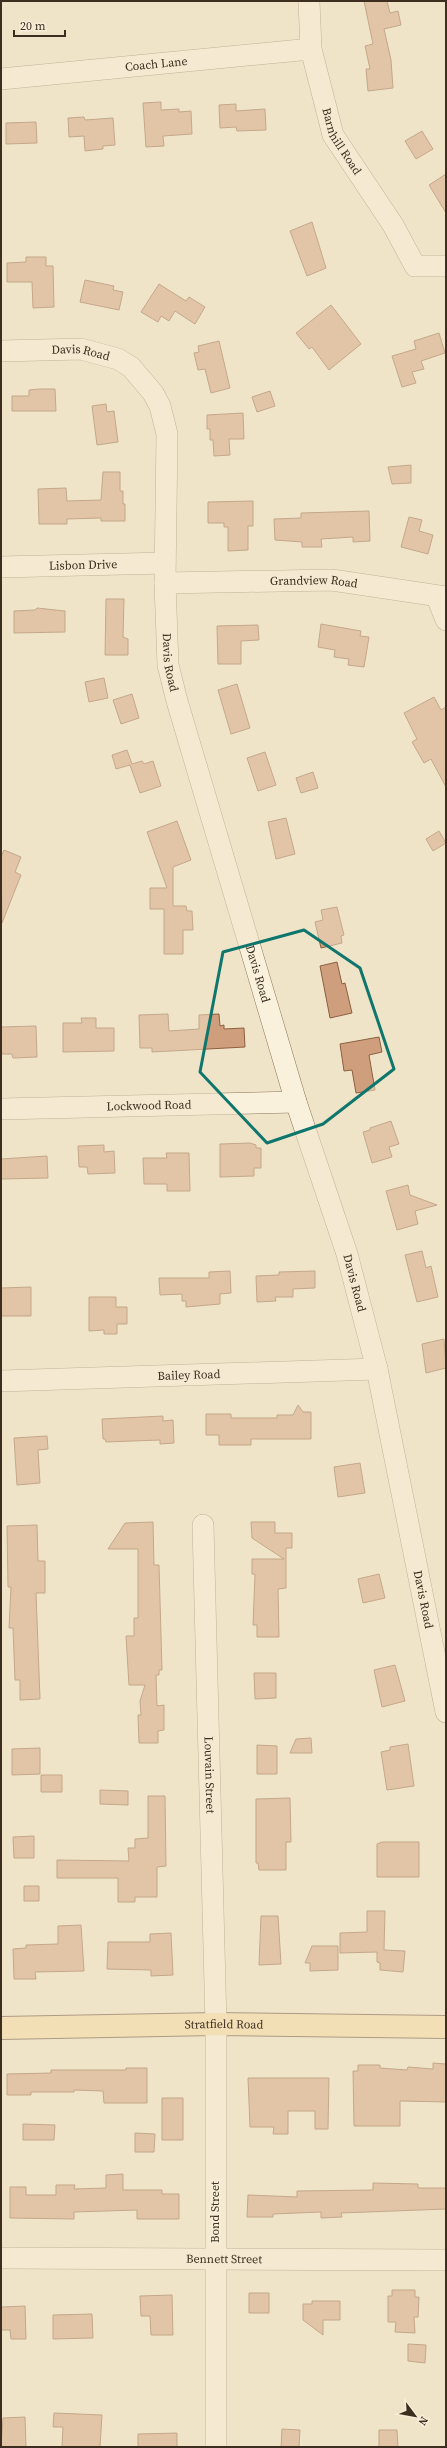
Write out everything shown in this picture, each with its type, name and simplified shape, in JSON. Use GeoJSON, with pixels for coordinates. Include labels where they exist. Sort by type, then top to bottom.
{"type":"FeatureCollection","features":[{"type":"Feature","properties":{"kind":"main road","name":"Stratfield Road"},"geometry":{"type":"LineString","coordinates":[[1,2028],[216,2024],[446,2028]]}},
{"type":"Feature","properties":{"kind":"street","name":"Barnhill Road"},"geometry":{"type":"LineString","coordinates":[[309,1],[311,49],[333,135],[393,224],[416,266],[446,266]]}},
{"type":"Feature","properties":{"kind":"street","name":"Coach Lane"},"geometry":{"type":"LineString","coordinates":[[1,79],[311,49]]}},
{"type":"Feature","properties":{"kind":"street","name":"Davis Road"},"geometry":{"type":"LineString","coordinates":[[1,351],[81,350],[118,359],[131,367],[143,378],[160,406],[167,434],[165,583],[168,665],[177,701],[296,1102],[347,1254],[377,1370],[446,1712]]}},
{"type":"Feature","properties":{"kind":"street","name":"Lisbon Drive"},"geometry":{"type":"LineString","coordinates":[[1,567],[165,563]]}},
{"type":"Feature","properties":{"kind":"street","name":"Grandview Road"},"geometry":{"type":"LineString","coordinates":[[165,583],[332,580],[441,597],[446,620]]}},
{"type":"Feature","properties":{"kind":"street","name":"Lockwood Road"},"geometry":{"type":"LineString","coordinates":[[1,1109],[296,1102]]}},
{"type":"Feature","properties":{"kind":"street","name":"Bailey Road"},"geometry":{"type":"LineString","coordinates":[[1,1381],[377,1370]]}},
{"type":"Feature","properties":{"kind":"street","name":"Louvain Street"},"geometry":{"type":"LineString","coordinates":[[204,1525],[216,2024]]}},
{"type":"Feature","properties":{"kind":"street","name":"Bond Street"},"geometry":{"type":"LineString","coordinates":[[216,2024],[216,2447]]}},
{"type":"Feature","properties":{"kind":"street","name":"Bennett Street"},"geometry":{"type":"LineString","coordinates":[[1,2258],[446,2260]]}},
{"type":"Feature","properties":{"kind":"highlighted area"},"geometry":{"type":"Polygon","coordinates":[[[304,930],[360,968],[394,1069],[323,1124],[267,1143],[200,1072],[223,952],[304,930]]]}},
{"type":"Feature","properties":{"kind":"building"},"geometry":{"type":"Polygon","coordinates":[[[364,1],[387,1],[390,13],[398,11],[401,25],[384,29],[391,60],[393,88],[368,91],[366,69],[370,69],[365,46],[373,44],[364,1]]]}},
{"type":"Feature","properties":{"kind":"building"},"geometry":{"type":"Polygon","coordinates":[[[161,102],[161,110],[179,109],[179,112],[191,111],[192,134],[163,136],[164,146],[146,147],[143,103],[161,102]]]}},
{"type":"Feature","properties":{"kind":"building"},"geometry":{"type":"Polygon","coordinates":[[[236,104],[236,111],[265,109],[266,130],[237,131],[236,127],[220,128],[219,105],[236,104]]]}},
{"type":"Feature","properties":{"kind":"building"},"geometry":{"type":"Polygon","coordinates":[[[84,117],[85,120],[113,118],[115,145],[103,146],[103,149],[85,151],[84,136],[69,137],[68,118],[84,117]]]}},
{"type":"Feature","properties":{"kind":"building"},"geometry":{"type":"Polygon","coordinates":[[[36,122],[37,143],[6,144],[6,123],[36,122]]]}},
{"type":"Feature","properties":{"kind":"building"},"geometry":{"type":"Polygon","coordinates":[[[422,131],[433,149],[416,159],[405,141],[422,131]]]}},
{"type":"Feature","properties":{"kind":"building"},"geometry":{"type":"Polygon","coordinates":[[[446,174],[446,213],[429,185],[446,174]]]}},
{"type":"Feature","properties":{"kind":"building"},"geometry":{"type":"Polygon","coordinates":[[[312,222],[326,268],[307,276],[290,231],[312,222]]]}},
{"type":"Feature","properties":{"kind":"building"},"geometry":{"type":"Polygon","coordinates":[[[26,257],[46,257],[46,266],[53,266],[54,307],[33,308],[32,282],[7,282],[7,263],[26,262],[26,257]]]}},
{"type":"Feature","properties":{"kind":"building"},"geometry":{"type":"Polygon","coordinates":[[[85,280],[114,286],[113,290],[123,292],[119,310],[80,302],[85,280]]]}},
{"type":"Feature","properties":{"kind":"building"},"geometry":{"type":"Polygon","coordinates":[[[159,284],[186,301],[189,297],[205,307],[195,324],[175,311],[169,321],[161,316],[158,322],[141,312],[159,284]]]}},
{"type":"Feature","properties":{"kind":"building"},"geometry":{"type":"Polygon","coordinates":[[[331,305],[361,344],[329,370],[312,347],[309,349],[296,333],[331,305]]]}},
{"type":"Feature","properties":{"kind":"building"},"geometry":{"type":"Polygon","coordinates":[[[439,333],[445,353],[421,361],[424,369],[412,372],[416,383],[402,387],[392,356],[416,349],[414,341],[439,333]]]}},
{"type":"Feature","properties":{"kind":"building"},"geometry":{"type":"Polygon","coordinates":[[[219,341],[230,388],[211,393],[205,369],[198,370],[194,353],[199,352],[198,346],[219,341]]]}},
{"type":"Feature","properties":{"kind":"building"},"geometry":{"type":"Polygon","coordinates":[[[55,389],[56,411],[12,411],[12,396],[29,396],[29,390],[55,389]]]}},
{"type":"Feature","properties":{"kind":"building"},"geometry":{"type":"Polygon","coordinates":[[[270,391],[275,406],[257,412],[252,397],[270,391]]]}},
{"type":"Feature","properties":{"kind":"building"},"geometry":{"type":"Polygon","coordinates":[[[106,404],[107,412],[114,411],[118,442],[97,445],[92,406],[106,404]]]}},
{"type":"Feature","properties":{"kind":"building"},"geometry":{"type":"Polygon","coordinates":[[[243,413],[244,439],[229,439],[230,455],[214,456],[213,440],[210,440],[210,429],[207,429],[207,415],[243,413]]]}},
{"type":"Feature","properties":{"kind":"building"},"geometry":{"type":"Polygon","coordinates":[[[411,465],[411,483],[392,484],[388,467],[411,465]]]}},
{"type":"Feature","properties":{"kind":"building"},"geometry":{"type":"Polygon","coordinates":[[[103,472],[120,472],[120,491],[123,491],[125,521],[101,521],[101,518],[67,519],[67,524],[39,524],[38,489],[66,488],[67,501],[101,500],[103,472]]]}},
{"type":"Feature","properties":{"kind":"building"},"geometry":{"type":"Polygon","coordinates":[[[253,501],[253,526],[248,526],[248,550],[228,551],[228,527],[224,527],[224,523],[208,523],[208,502],[253,501]]]}},
{"type":"Feature","properties":{"kind":"building"},"geometry":{"type":"Polygon","coordinates":[[[369,511],[370,541],[353,542],[353,537],[321,539],[322,547],[302,547],[302,542],[275,540],[274,519],[301,518],[301,513],[369,511]]]}},
{"type":"Feature","properties":{"kind":"building"},"geometry":{"type":"Polygon","coordinates":[[[409,517],[422,520],[419,531],[433,535],[428,554],[401,547],[409,517]]]}},
{"type":"Feature","properties":{"kind":"building"},"geometry":{"type":"Polygon","coordinates":[[[106,599],[124,599],[123,637],[128,639],[128,655],[105,655],[106,599]]]}},
{"type":"Feature","properties":{"kind":"building"},"geometry":{"type":"Polygon","coordinates":[[[37,608],[65,611],[65,632],[14,633],[14,611],[35,610],[37,608]]]}},
{"type":"Feature","properties":{"kind":"building"},"geometry":{"type":"Polygon","coordinates":[[[321,624],[361,631],[360,636],[369,637],[364,667],[348,665],[349,659],[334,657],[335,650],[318,647],[321,624]]]}},
{"type":"Feature","properties":{"kind":"building"},"geometry":{"type":"Polygon","coordinates":[[[258,625],[259,640],[241,641],[241,664],[218,664],[217,626],[258,625]]]}},
{"type":"Feature","properties":{"kind":"building"},"geometry":{"type":"Polygon","coordinates":[[[104,678],[108,698],[89,702],[85,682],[104,678]]]}},
{"type":"Feature","properties":{"kind":"building"},"geometry":{"type":"Polygon","coordinates":[[[237,684],[250,728],[231,734],[218,690],[237,684]]]}},
{"type":"Feature","properties":{"kind":"building"},"geometry":{"type":"Polygon","coordinates":[[[132,694],[139,718],[121,724],[113,700],[132,694]]]}},
{"type":"Feature","properties":{"kind":"building"},"geometry":{"type":"Polygon","coordinates":[[[434,697],[441,710],[446,707],[446,787],[431,759],[424,763],[412,742],[417,739],[404,713],[434,697]]]}},
{"type":"Feature","properties":{"kind":"building"},"geometry":{"type":"Polygon","coordinates":[[[127,750],[132,764],[142,761],[144,764],[153,761],[161,786],[140,793],[130,765],[116,769],[112,755],[127,750]]]}},
{"type":"Feature","properties":{"kind":"building"},"geometry":{"type":"Polygon","coordinates":[[[265,752],[276,785],[258,791],[247,758],[265,752]]]}},
{"type":"Feature","properties":{"kind":"building"},"geometry":{"type":"Polygon","coordinates":[[[313,772],[318,788],[301,793],[296,778],[313,772]]]}},
{"type":"Feature","properties":{"kind":"building"},"geometry":{"type":"Polygon","coordinates":[[[286,818],[295,854],[276,859],[268,822],[286,818]]]}},
{"type":"Feature","properties":{"kind":"building"},"geometry":{"type":"Polygon","coordinates":[[[177,821],[191,860],[173,867],[173,906],[186,906],[187,911],[192,911],[193,930],[183,930],[183,954],[164,954],[164,909],[150,909],[150,888],[167,888],[147,832],[177,821]]]}},
{"type":"Feature","properties":{"kind":"building"},"geometry":{"type":"Polygon","coordinates":[[[439,831],[446,843],[433,851],[426,839],[439,831]]]}},
{"type":"Feature","properties":{"kind":"building"},"geometry":{"type":"Polygon","coordinates":[[[4,850],[21,857],[15,872],[21,875],[2,923],[1,857],[4,850]]]}},
{"type":"Feature","properties":{"kind":"building"},"geometry":{"type":"Polygon","coordinates":[[[337,907],[344,935],[341,936],[342,943],[321,948],[315,922],[323,920],[321,910],[337,907]]]}},
{"type":"Feature","properties":{"kind":"building"},"geometry":{"type":"Polygon","coordinates":[[[337,962],[342,984],[345,983],[352,1013],[330,1018],[320,966],[337,962]]]}},
{"type":"Feature","properties":{"kind":"building"},"geometry":{"type":"Polygon","coordinates":[[[168,1014],[169,1031],[199,1029],[199,1015],[219,1014],[220,1026],[224,1025],[224,1029],[244,1028],[245,1047],[152,1052],[152,1048],[140,1048],[139,1015],[168,1014]]]}},
{"type":"Feature","properties":{"kind":"building"},"geometry":{"type":"Polygon","coordinates":[[[81,1018],[96,1018],[96,1028],[114,1028],[114,1051],[63,1052],[63,1023],[82,1023],[81,1018]]]}},
{"type":"Feature","properties":{"kind":"building"},"geometry":{"type":"Polygon","coordinates":[[[36,1026],[37,1057],[13,1058],[12,1054],[1,1054],[1,1027],[36,1026]]]}},
{"type":"Feature","properties":{"kind":"building"},"geometry":{"type":"Polygon","coordinates":[[[379,1037],[382,1052],[369,1055],[375,1090],[356,1093],[352,1070],[344,1071],[340,1044],[379,1037]]]}},
{"type":"Feature","properties":{"kind":"building"},"geometry":{"type":"Polygon","coordinates":[[[391,1121],[399,1144],[389,1147],[392,1157],[372,1163],[363,1132],[391,1121]]]}},
{"type":"Feature","properties":{"kind":"building"},"geometry":{"type":"Polygon","coordinates":[[[250,1143],[256,1145],[256,1148],[261,1148],[261,1168],[254,1168],[254,1176],[220,1177],[220,1144],[250,1143]]]}},
{"type":"Feature","properties":{"kind":"building"},"geometry":{"type":"Polygon","coordinates":[[[104,1145],[104,1152],[114,1151],[115,1173],[88,1174],[87,1167],[79,1167],[78,1146],[104,1145]]]}},
{"type":"Feature","properties":{"kind":"building"},"geometry":{"type":"Polygon","coordinates":[[[166,1153],[189,1153],[190,1191],[167,1191],[167,1184],[144,1184],[143,1158],[167,1158],[166,1153]]]}},
{"type":"Feature","properties":{"kind":"building"},"geometry":{"type":"Polygon","coordinates":[[[47,1156],[48,1178],[1,1179],[1,1159],[47,1156]]]}},
{"type":"Feature","properties":{"kind":"building"},"geometry":{"type":"Polygon","coordinates":[[[408,1185],[410,1195],[437,1205],[415,1211],[418,1224],[397,1230],[386,1191],[408,1185]]]}},
{"type":"Feature","properties":{"kind":"building"},"geometry":{"type":"Polygon","coordinates":[[[422,1251],[426,1268],[431,1266],[438,1297],[417,1302],[405,1255],[422,1251]]]}},
{"type":"Feature","properties":{"kind":"building"},"geometry":{"type":"Polygon","coordinates":[[[230,1271],[231,1293],[220,1294],[220,1304],[186,1307],[186,1301],[182,1301],[182,1294],[160,1295],[159,1278],[209,1278],[209,1272],[230,1271]]]}},
{"type":"Feature","properties":{"kind":"building"},"geometry":{"type":"Polygon","coordinates":[[[315,1271],[315,1288],[293,1289],[293,1297],[275,1297],[276,1301],[257,1302],[256,1276],[279,1275],[279,1272],[315,1271]]]}},
{"type":"Feature","properties":{"kind":"building"},"geometry":{"type":"Polygon","coordinates":[[[31,1287],[31,1316],[1,1316],[1,1288],[31,1287]]]}},
{"type":"Feature","properties":{"kind":"building"},"geometry":{"type":"Polygon","coordinates":[[[89,1297],[116,1297],[116,1307],[127,1307],[127,1324],[117,1324],[117,1334],[104,1334],[104,1330],[89,1331],[89,1297]]]}},
{"type":"Feature","properties":{"kind":"building"},"geometry":{"type":"Polygon","coordinates":[[[444,1339],[446,1368],[426,1373],[422,1344],[444,1339]]]}},
{"type":"Feature","properties":{"kind":"building"},"geometry":{"type":"Polygon","coordinates":[[[298,1405],[303,1412],[311,1412],[311,1439],[251,1439],[251,1445],[219,1445],[219,1435],[206,1435],[206,1414],[231,1414],[231,1418],[277,1418],[277,1415],[293,1415],[298,1405]]]}},
{"type":"Feature","properties":{"kind":"building"},"geometry":{"type":"Polygon","coordinates":[[[163,1416],[163,1421],[173,1420],[174,1443],[160,1444],[160,1440],[106,1442],[105,1439],[103,1439],[102,1419],[163,1416]]]}},
{"type":"Feature","properties":{"kind":"building"},"geometry":{"type":"Polygon","coordinates":[[[47,1436],[48,1449],[38,1450],[40,1483],[17,1485],[14,1438],[47,1436]]]}},
{"type":"Feature","properties":{"kind":"building"},"geometry":{"type":"Polygon","coordinates":[[[360,1463],[365,1493],[338,1497],[334,1467],[360,1463]]]}},
{"type":"Feature","properties":{"kind":"building"},"geometry":{"type":"Polygon","coordinates":[[[153,1522],[154,1565],[159,1565],[162,1670],[159,1670],[159,1675],[156,1675],[157,1706],[164,1705],[164,1730],[158,1731],[158,1743],[139,1743],[138,1715],[141,1715],[140,1701],[145,1685],[129,1685],[126,1636],[134,1636],[134,1618],[138,1618],[138,1549],[108,1549],[125,1523],[153,1522]]]}},
{"type":"Feature","properties":{"kind":"building"},"geometry":{"type":"Polygon","coordinates":[[[251,1522],[275,1522],[275,1533],[292,1533],[292,1548],[286,1548],[286,1588],[278,1589],[279,1637],[257,1637],[257,1625],[253,1625],[255,1574],[252,1574],[252,1559],[284,1559],[252,1538],[251,1522]]]}},
{"type":"Feature","properties":{"kind":"building"},"geometry":{"type":"Polygon","coordinates":[[[37,1525],[38,1561],[45,1561],[45,1593],[36,1593],[40,1699],[20,1700],[20,1680],[15,1680],[13,1628],[9,1628],[11,1587],[8,1587],[7,1526],[37,1525]]]}},
{"type":"Feature","properties":{"kind":"building"},"geometry":{"type":"Polygon","coordinates":[[[379,1574],[385,1598],[363,1603],[358,1579],[379,1574]]]}},
{"type":"Feature","properties":{"kind":"building"},"geometry":{"type":"Polygon","coordinates":[[[395,1665],[405,1701],[382,1707],[374,1670],[395,1665]]]}},
{"type":"Feature","properties":{"kind":"building"},"geometry":{"type":"Polygon","coordinates":[[[254,1673],[276,1673],[276,1698],[255,1699],[254,1673]]]}},
{"type":"Feature","properties":{"kind":"building"},"geometry":{"type":"Polygon","coordinates":[[[311,1738],[312,1753],[290,1753],[296,1739],[311,1738]]]}},
{"type":"Feature","properties":{"kind":"building"},"geometry":{"type":"Polygon","coordinates":[[[408,1744],[414,1786],[387,1790],[381,1752],[390,1750],[390,1747],[408,1744]]]}},
{"type":"Feature","properties":{"kind":"building"},"geometry":{"type":"Polygon","coordinates":[[[257,1745],[277,1746],[277,1774],[257,1774],[257,1745]]]}},
{"type":"Feature","properties":{"kind":"building"},"geometry":{"type":"Polygon","coordinates":[[[40,1748],[40,1774],[12,1775],[12,1749],[40,1748]]]}},
{"type":"Feature","properties":{"kind":"building"},"geometry":{"type":"Polygon","coordinates":[[[41,1775],[62,1775],[62,1792],[41,1792],[41,1775]]]}},
{"type":"Feature","properties":{"kind":"building"},"geometry":{"type":"Polygon","coordinates":[[[100,1790],[128,1791],[128,1805],[100,1804],[100,1790]]]}},
{"type":"Feature","properties":{"kind":"building"},"geometry":{"type":"Polygon","coordinates":[[[148,1796],[165,1796],[166,1866],[157,1867],[157,1897],[135,1897],[135,1902],[118,1902],[118,1878],[57,1878],[57,1860],[129,1861],[128,1848],[135,1848],[135,1839],[148,1838],[148,1796]]]}},
{"type":"Feature","properties":{"kind":"building"},"geometry":{"type":"Polygon","coordinates":[[[290,1798],[291,1842],[286,1842],[286,1870],[259,1870],[258,1863],[256,1863],[256,1799],[290,1798]]]}},
{"type":"Feature","properties":{"kind":"building"},"geometry":{"type":"Polygon","coordinates":[[[34,1836],[34,1858],[14,1858],[13,1837],[34,1836]]]}},
{"type":"Feature","properties":{"kind":"building"},"geometry":{"type":"Polygon","coordinates":[[[382,1842],[419,1842],[419,1877],[377,1877],[377,1844],[382,1842]]]}},
{"type":"Feature","properties":{"kind":"building"},"geometry":{"type":"Polygon","coordinates":[[[24,1886],[39,1886],[39,1901],[24,1901],[24,1886]]]}},
{"type":"Feature","properties":{"kind":"building"},"geometry":{"type":"Polygon","coordinates":[[[367,1911],[385,1911],[384,1950],[405,1951],[403,1972],[380,1970],[380,1963],[377,1962],[377,1952],[340,1953],[340,1933],[367,1932],[367,1911]]]}},
{"type":"Feature","properties":{"kind":"building"},"geometry":{"type":"Polygon","coordinates":[[[261,1916],[278,1916],[281,1964],[259,1965],[261,1916]]]}},
{"type":"Feature","properties":{"kind":"building"},"geometry":{"type":"Polygon","coordinates":[[[81,1925],[84,1971],[35,1972],[36,1979],[14,1979],[13,1949],[26,1948],[26,1945],[58,1944],[58,1926],[81,1925]]]}},
{"type":"Feature","properties":{"kind":"building"},"geometry":{"type":"Polygon","coordinates":[[[171,1933],[173,1975],[151,1976],[151,1970],[107,1969],[108,1942],[150,1942],[150,1934],[171,1933]]]}},
{"type":"Feature","properties":{"kind":"building"},"geometry":{"type":"Polygon","coordinates":[[[312,1946],[338,1946],[338,1970],[310,1971],[310,1963],[305,1963],[312,1946]]]}},
{"type":"Feature","properties":{"kind":"building"},"geometry":{"type":"Polygon","coordinates":[[[433,2063],[446,2064],[446,2102],[400,2101],[400,2126],[354,2126],[353,2071],[358,2071],[358,2065],[380,2065],[380,2068],[407,2070],[408,2067],[433,2069],[433,2063]]]}},
{"type":"Feature","properties":{"kind":"building"},"geometry":{"type":"Polygon","coordinates":[[[126,2068],[147,2068],[147,2103],[104,2103],[103,2091],[74,2090],[74,2092],[31,2092],[31,2095],[7,2095],[7,2074],[51,2073],[51,2070],[126,2070],[126,2068]]]}},
{"type":"Feature","properties":{"kind":"building"},"geometry":{"type":"Polygon","coordinates":[[[248,2078],[329,2078],[328,2129],[315,2129],[315,2111],[288,2111],[288,2134],[273,2134],[274,2127],[250,2127],[248,2078]]]}},
{"type":"Feature","properties":{"kind":"building"},"geometry":{"type":"Polygon","coordinates":[[[162,2098],[183,2098],[183,2140],[162,2140],[162,2098]]]}},
{"type":"Feature","properties":{"kind":"building"},"geometry":{"type":"Polygon","coordinates":[[[23,2124],[55,2125],[54,2140],[23,2140],[23,2124]]]}},
{"type":"Feature","properties":{"kind":"building"},"geometry":{"type":"Polygon","coordinates":[[[135,2133],[155,2134],[154,2152],[135,2152],[135,2133]]]}},
{"type":"Feature","properties":{"kind":"building"},"geometry":{"type":"Polygon","coordinates":[[[123,2174],[123,2190],[162,2190],[162,2194],[179,2194],[179,2219],[137,2219],[137,2210],[74,2212],[74,2219],[10,2218],[10,2187],[26,2187],[26,2195],[56,2195],[56,2185],[75,2185],[74,2189],[106,2188],[106,2175],[123,2174]]]}},
{"type":"Feature","properties":{"kind":"building"},"geometry":{"type":"Polygon","coordinates":[[[373,2183],[418,2184],[418,2188],[446,2188],[446,2209],[341,2213],[342,2217],[321,2218],[321,2212],[273,2214],[273,2217],[247,2217],[248,2195],[297,2197],[297,2191],[373,2190],[373,2183]]]}},
{"type":"Feature","properties":{"kind":"building"},"geometry":{"type":"Polygon","coordinates":[[[392,2290],[415,2290],[415,2297],[419,2297],[418,2317],[414,2317],[415,2333],[395,2332],[396,2322],[388,2322],[388,2296],[392,2296],[392,2290]]]}},
{"type":"Feature","properties":{"kind":"building"},"geometry":{"type":"Polygon","coordinates":[[[249,2293],[269,2293],[269,2313],[249,2313],[249,2293]]]}},
{"type":"Feature","properties":{"kind":"building"},"geometry":{"type":"Polygon","coordinates":[[[172,2295],[173,2335],[151,2335],[150,2316],[141,2316],[140,2296],[172,2295]]]}},
{"type":"Feature","properties":{"kind":"building"},"geometry":{"type":"Polygon","coordinates":[[[312,2301],[340,2301],[340,2320],[323,2320],[323,2335],[303,2320],[303,2304],[312,2304],[312,2301]]]}},
{"type":"Feature","properties":{"kind":"building"},"geometry":{"type":"Polygon","coordinates":[[[25,2306],[26,2339],[11,2339],[10,2330],[1,2330],[1,2307],[25,2306]]]}},
{"type":"Feature","properties":{"kind":"building"},"geometry":{"type":"Polygon","coordinates":[[[92,2314],[93,2338],[53,2339],[53,2315],[92,2314]]]}},
{"type":"Feature","properties":{"kind":"building"},"geometry":{"type":"Polygon","coordinates":[[[408,2344],[426,2345],[425,2363],[408,2361],[408,2344]]]}},
{"type":"Feature","properties":{"kind":"building"},"geometry":{"type":"Polygon","coordinates":[[[54,2413],[102,2415],[100,2447],[62,2447],[63,2427],[53,2427],[54,2413]]]}},
{"type":"Feature","properties":{"kind":"building"},"geometry":{"type":"Polygon","coordinates":[[[25,2417],[26,2447],[1,2447],[3,2418],[25,2417]]]}},
{"type":"Feature","properties":{"kind":"building"},"geometry":{"type":"Polygon","coordinates":[[[282,2429],[300,2430],[299,2447],[281,2447],[282,2429]]]}},
{"type":"Feature","properties":{"kind":"building"},"geometry":{"type":"Polygon","coordinates":[[[379,2430],[397,2430],[398,2447],[379,2447],[379,2430]]]}},
{"type":"Feature","properties":{"kind":"building"},"geometry":{"type":"Polygon","coordinates":[[[177,2433],[177,2447],[138,2447],[138,2434],[177,2433]]]}}]}
